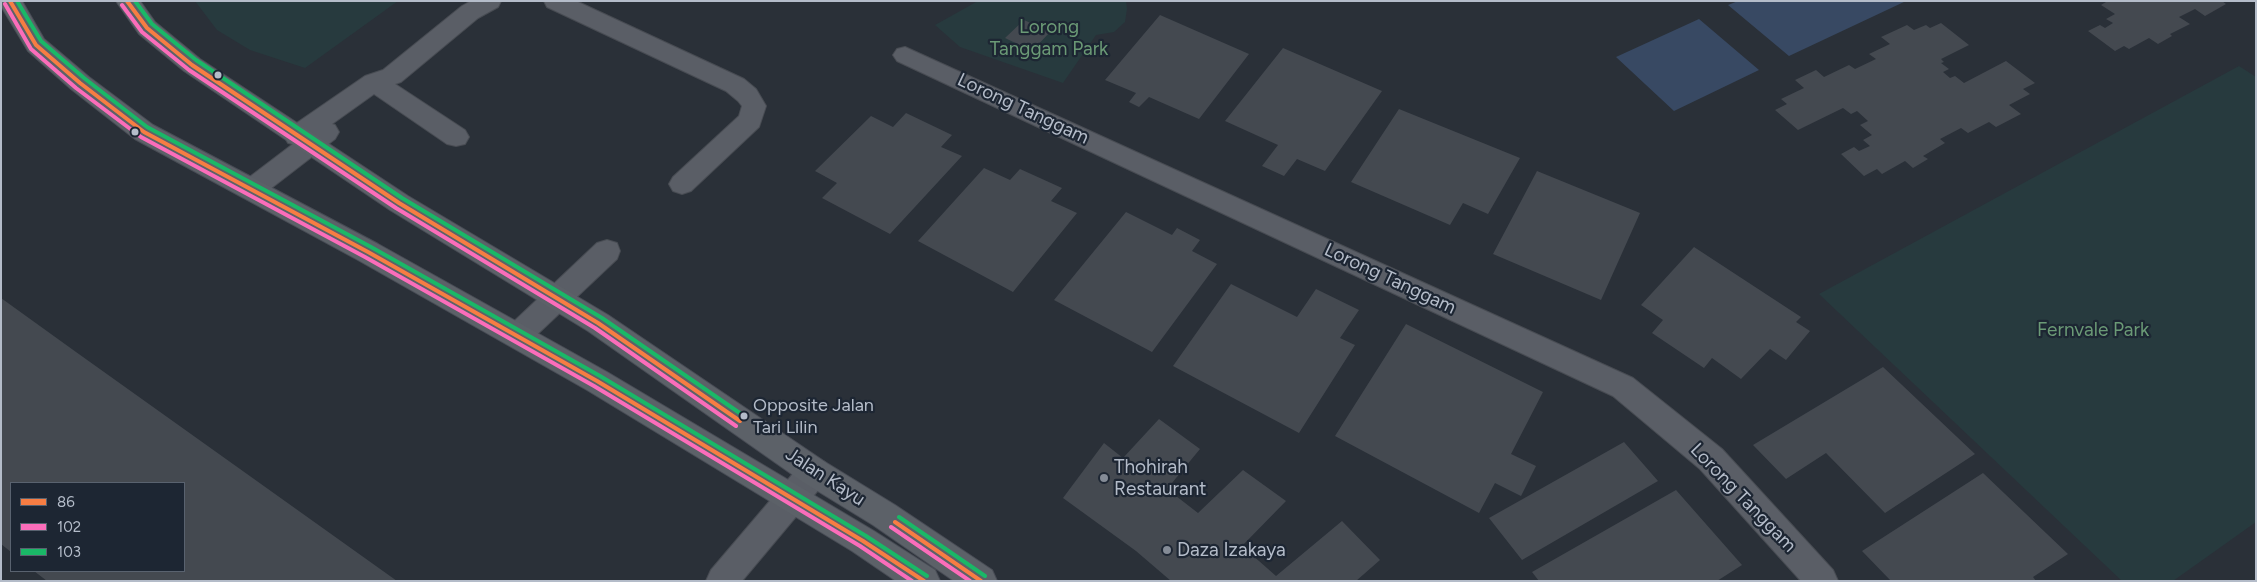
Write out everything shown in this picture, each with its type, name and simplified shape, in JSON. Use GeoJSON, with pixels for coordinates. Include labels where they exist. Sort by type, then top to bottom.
{"type":"FeatureCollection","features":[{"type":"Feature","properties":{"kind":"main road","name":"Jalan Kayu"},"geometry":{"type":"LineString","coordinates":[[10,1],[36,45],[80,83],[144,132],[252,189],[518,336],[792,498],[924,581]]}},
{"type":"Feature","properties":{"kind":"main road","name":"Jalan Kayu"},"geometry":{"type":"LineString","coordinates":[[127,1],[147,28],[192,66],[399,203],[598,323],[814,472],[884,515],[981,581]]}},
{"type":"Feature","properties":{"kind":"street"},"geometry":{"type":"LineString","coordinates":[[252,189],[304,140],[384,82],[470,12],[490,1]]}},
{"type":"Feature","properties":{"kind":"street"},"geometry":{"type":"LineString","coordinates":[[555,1],[734,85],[747,95],[754,106],[750,120],[682,184]]}},
{"type":"Feature","properties":{"kind":"street","name":"Lorong Tanggam"},"geometry":{"type":"LineString","coordinates":[[905,55],[1623,387],[1711,459],[1822,581]]}},
{"type":"Feature","properties":{"kind":"street"},"geometry":{"type":"LineString","coordinates":[[384,82],[456,137]]}},
{"type":"Feature","properties":{"kind":"street"},"geometry":{"type":"LineString","coordinates":[[518,336],[607,251]]}},
{"type":"Feature","properties":{"kind":"street"},"geometry":{"type":"LineString","coordinates":[[722,581],[814,472]]}},
{"type":"Feature","properties":{"kind":"green space"},"geometry":{"type":"Polygon","coordinates":[[[195,1],[398,1],[305,68],[250,50],[217,30],[195,1]]]}},
{"type":"Feature","properties":{"kind":"green space","name":"Lorong Tanggam Park"},"geometry":{"type":"Polygon","coordinates":[[[978,1],[1126,1],[1127,9],[1125,22],[1114,32],[1096,35],[1063,83],[960,47],[935,25],[978,1]]]}},
{"type":"Feature","properties":{"kind":"green space","name":"Fernvale Park"},"geometry":{"type":"Polygon","coordinates":[[[2239,66],[2256,77],[2256,522],[2173,581],[2122,581],[1819,294],[2239,66]]]}},
{"type":"Feature","properties":{"kind":"water"},"geometry":{"type":"Polygon","coordinates":[[[1738,1],[1906,1],[1789,56],[1728,5],[1738,1]]]}},
{"type":"Feature","properties":{"kind":"water"},"geometry":{"type":"Polygon","coordinates":[[[1699,19],[1759,70],[1674,111],[1616,57],[1699,19]]]}},
{"type":"Feature","properties":{"kind":"building"},"geometry":{"type":"Polygon","coordinates":[[[2104,1],[2222,1],[2226,4],[2205,16],[2195,9],[2179,17],[2190,24],[2170,34],[2172,36],[2158,44],[2149,38],[2129,49],[2124,46],[2115,51],[2088,31],[2100,25],[2105,28],[2113,23],[2106,19],[2115,14],[2101,5],[2106,2],[2104,1]]]}},
{"type":"Feature","properties":{"kind":"building"},"geometry":{"type":"Polygon","coordinates":[[[1160,15],[1249,54],[1199,119],[1149,97],[1139,107],[1129,102],[1136,93],[1105,80],[1160,15]]]}},
{"type":"Feature","properties":{"kind":"building"},"geometry":{"type":"Polygon","coordinates":[[[1024,20],[1050,32],[1032,51],[1005,38],[1024,20]]]}},
{"type":"Feature","properties":{"kind":"building"},"geometry":{"type":"Polygon","coordinates":[[[1941,23],[1969,45],[1941,59],[1944,62],[1941,63],[1949,69],[1943,72],[1950,78],[1955,76],[1964,83],[2006,61],[2035,83],[2023,89],[2030,94],[2009,105],[2021,114],[1996,127],[1989,122],[1968,133],[1961,128],[1940,139],[1945,143],[1923,156],[1928,159],[1913,168],[1905,161],[1882,174],[1877,169],[1864,176],[1841,154],[1854,147],[1859,151],[1870,146],[1863,140],[1872,135],[1860,125],[1868,121],[1857,111],[1851,114],[1843,108],[1798,130],[1775,110],[1787,104],[1781,99],[1804,88],[1795,80],[1816,70],[1824,77],[1849,65],[1855,69],[1876,59],[1869,54],[1890,44],[1881,37],[1907,25],[1914,30],[1926,25],[1930,28],[1941,23]]]}},
{"type":"Feature","properties":{"kind":"building"},"geometry":{"type":"Polygon","coordinates":[[[1283,48],[1382,91],[1325,171],[1297,159],[1284,176],[1262,166],[1278,145],[1225,121],[1283,48]]]}},
{"type":"Feature","properties":{"kind":"building"},"geometry":{"type":"Polygon","coordinates":[[[1399,109],[1520,158],[1488,214],[1463,203],[1450,225],[1351,182],[1399,109]]]}},
{"type":"Feature","properties":{"kind":"building"},"geometry":{"type":"Polygon","coordinates":[[[906,113],[952,135],[941,147],[962,156],[890,234],[822,198],[837,183],[815,171],[871,116],[893,127],[906,113]]]}},
{"type":"Feature","properties":{"kind":"building"},"geometry":{"type":"Polygon","coordinates":[[[984,168],[1010,180],[1020,169],[1062,188],[1051,201],[1077,213],[1013,292],[918,241],[984,168]]]}},
{"type":"Feature","properties":{"kind":"building"},"geometry":{"type":"Polygon","coordinates":[[[1537,171],[1640,213],[1601,300],[1493,254],[1537,171]]]}},
{"type":"Feature","properties":{"kind":"building"},"geometry":{"type":"Polygon","coordinates":[[[1126,212],[1172,235],[1177,228],[1200,240],[1192,251],[1217,264],[1152,352],[1054,300],[1126,212]]]}},
{"type":"Feature","properties":{"kind":"building"},"geometry":{"type":"Polygon","coordinates":[[[1694,247],[1801,317],[1796,322],[1810,331],[1786,360],[1770,349],[1741,379],[1712,358],[1704,368],[1652,333],[1663,320],[1641,305],[1694,247]]]}},
{"type":"Feature","properties":{"kind":"building"},"geometry":{"type":"Polygon","coordinates":[[[1231,284],[1297,317],[1316,289],[1359,310],[1340,338],[1355,345],[1299,433],[1173,366],[1231,284]]]}},
{"type":"Feature","properties":{"kind":"building"},"geometry":{"type":"Polygon","coordinates":[[[1,298],[397,581],[47,581],[35,572],[185,572],[185,482],[10,482],[10,551],[1,544],[1,298]]]}},
{"type":"Feature","properties":{"kind":"building"},"geometry":{"type":"Polygon","coordinates":[[[1406,324],[1543,392],[1511,454],[1536,466],[1521,496],[1495,483],[1479,513],[1335,436],[1406,324]]]}},
{"type":"Feature","properties":{"kind":"building"},"geometry":{"type":"Polygon","coordinates":[[[1883,367],[1975,454],[1885,513],[1826,453],[1786,479],[1753,445],[1883,367]]]}},
{"type":"Feature","properties":{"kind":"building"},"geometry":{"type":"Polygon","coordinates":[[[1159,419],[1200,449],[1167,489],[1198,513],[1243,470],[1286,501],[1242,546],[1276,576],[1342,521],[1380,560],[1356,581],[1171,581],[1136,551],[1063,498],[1104,443],[1123,458],[1159,419]]]}},
{"type":"Feature","properties":{"kind":"building"},"geometry":{"type":"Polygon","coordinates":[[[1624,442],[1658,481],[1522,560],[1489,518],[1624,442]]]}},
{"type":"Feature","properties":{"kind":"building"},"geometry":{"type":"Polygon","coordinates":[[[1983,473],[2068,554],[2033,577],[2036,581],[1891,581],[1862,551],[1983,473]]]}},
{"type":"Feature","properties":{"kind":"building"},"geometry":{"type":"Polygon","coordinates":[[[1676,490],[1742,565],[1717,581],[1539,581],[1532,572],[1676,490]]]}},
{"type":"Feature","properties":{"kind":"transit line","name":"86"},"geometry":{"type":"LineString","coordinates":[[10,1],[36,45],[80,83],[144,132],[368,252],[597,381],[863,541],[924,581]]}},
{"type":"Feature","properties":{"kind":"transit line","name":"103"},"geometry":{"type":"LineString","coordinates":[[17,1],[41,41],[84,78],[147,127],[371,247],[600,376],[866,536],[927,576]]}},
{"type":"Feature","properties":{"kind":"transit line","name":"86"},"geometry":{"type":"LineString","coordinates":[[127,1],[147,28],[192,65],[399,203],[598,323],[740,421]]}},
{"type":"Feature","properties":{"kind":"transit line","name":"103"},"geometry":{"type":"LineString","coordinates":[[135,1],[152,24],[196,60],[402,198],[602,318],[744,416]]}},
{"type":"Feature","properties":{"kind":"transit line","name":"102"},"geometry":{"type":"LineString","coordinates":[[5,4],[31,49],[76,88],[141,137],[365,257],[594,386],[860,546],[912,581]]}},
{"type":"Feature","properties":{"kind":"transit line","name":"102"},"geometry":{"type":"LineString","coordinates":[[122,5],[142,32],[189,70],[396,208],[595,328],[736,426]]}},
{"type":"Feature","properties":{"kind":"transit line","name":"103"},"geometry":{"type":"LineString","coordinates":[[899,517],[985,576]]}},
{"type":"Feature","properties":{"kind":"transit line","name":"86"},"geometry":{"type":"LineString","coordinates":[[895,522],[981,581]]}},
{"type":"Feature","properties":{"kind":"transit line","name":"102"},"geometry":{"type":"LineString","coordinates":[[891,527],[970,581]]}},
{"type":"Feature","properties":{"kind":"place","name":"Opposite Jalan Tari Lilin"},"geometry":{"type":"Point","coordinates":[744,416]}},
{"type":"Feature","properties":{"kind":"place","name":"Thohirah Restaurant"},"geometry":{"type":"Point","coordinates":[1104,478]}},
{"type":"Feature","properties":{"kind":"place","name":"Daza Izakaya"},"geometry":{"type":"Point","coordinates":[1167,550]}}]}
